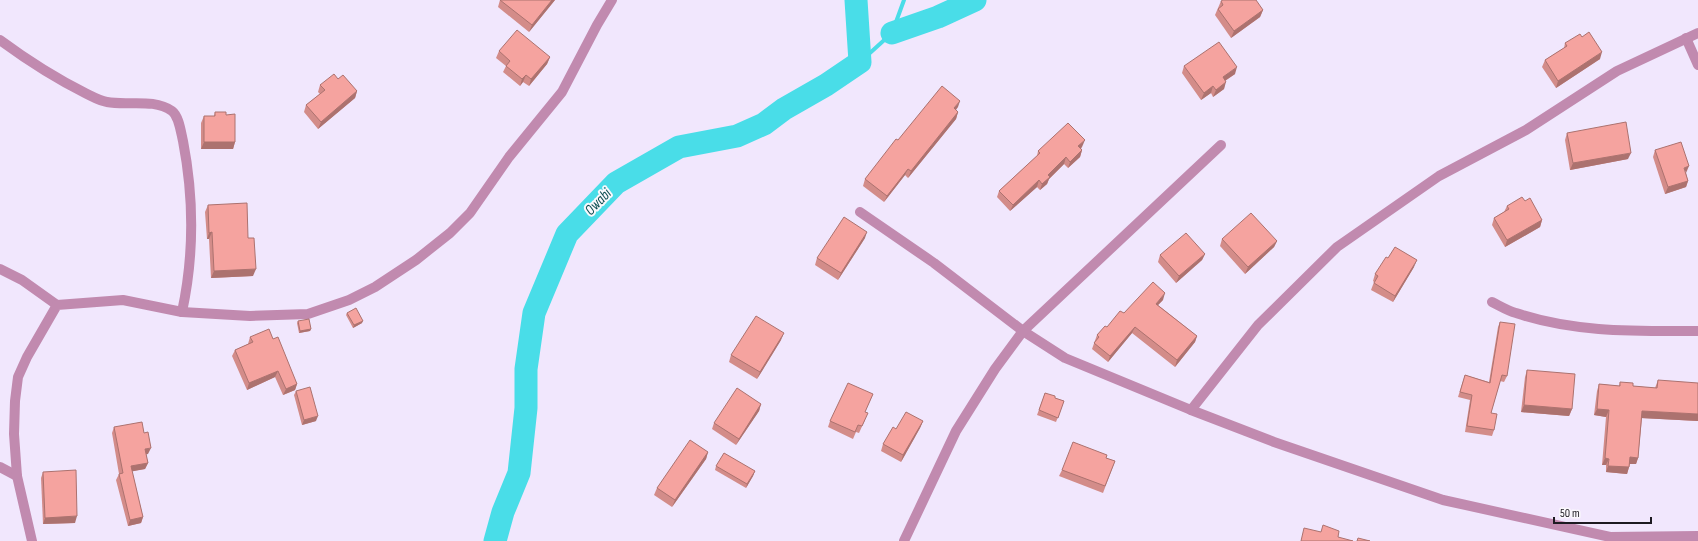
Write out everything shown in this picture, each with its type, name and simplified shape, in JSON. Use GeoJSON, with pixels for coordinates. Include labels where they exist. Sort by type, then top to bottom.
{"type":"FeatureCollection","features":[{"type":"Feature","properties":{"kind":"street"},"geometry":{"type":"LineString","coordinates":[[0,269],[22,280],[57,305],[123,300],[182,312],[250,316],[308,314],[349,300],[375,287],[416,260],[450,233],[470,213],[509,157],[562,92],[597,25],[612,0]]}},
{"type":"Feature","properties":{"kind":"street"},"geometry":{"type":"LineString","coordinates":[[1191,410],[1258,325],[1337,247],[1439,176],[1526,130],[1617,71],[1698,33]]}},
{"type":"Feature","properties":{"kind":"street"},"geometry":{"type":"LineString","coordinates":[[1686,38],[1698,65]]}},
{"type":"Feature","properties":{"kind":"street"},"geometry":{"type":"LineString","coordinates":[[0,40],[68,84],[105,102],[153,104],[174,112],[180,128],[188,167],[191,194],[189,280],[182,312]]}},
{"type":"Feature","properties":{"kind":"street"},"geometry":{"type":"LineString","coordinates":[[904,541],[956,431],[995,369],[1024,331],[1221,145]]}},
{"type":"Feature","properties":{"kind":"street"},"geometry":{"type":"LineString","coordinates":[[860,212],[934,263],[1024,331],[1065,358],[1191,410],[1274,442],[1443,500],[1610,539],[1698,536]]}},
{"type":"Feature","properties":{"kind":"street"},"geometry":{"type":"LineString","coordinates":[[1492,302],[1516,313],[1556,323],[1604,330],[1698,331]]}},
{"type":"Feature","properties":{"kind":"street"},"geometry":{"type":"LineString","coordinates":[[32,541],[17,476],[14,434],[18,376],[27,357],[57,305]]}},
{"type":"Feature","properties":{"kind":"street"},"geometry":{"type":"LineString","coordinates":[[0,467],[17,476]]}},
{"type":"Feature","properties":{"kind":"building"},"geometry":{"type":"Polygon","coordinates":[[[500,0],[552,0],[532,25],[500,0]]]}},
{"type":"Feature","properties":{"kind":"building"},"geometry":{"type":"Polygon","coordinates":[[[1256,0],[1263,10],[1234,31],[1218,9],[1223,5],[1221,1],[1256,0]]]}},
{"type":"Feature","properties":{"kind":"building"},"geometry":{"type":"Polygon","coordinates":[[[517,30],[550,57],[531,79],[526,75],[522,79],[506,66],[510,61],[499,51],[517,30]]]}},
{"type":"Feature","properties":{"kind":"building"},"geometry":{"type":"Polygon","coordinates":[[[1589,32],[1602,52],[1558,81],[1545,60],[1567,46],[1565,43],[1580,34],[1582,37],[1589,32]]]}},
{"type":"Feature","properties":{"kind":"building"},"geometry":{"type":"Polygon","coordinates":[[[1219,42],[1237,67],[1223,77],[1226,82],[1216,90],[1213,86],[1204,93],[1184,66],[1219,42]]]}},
{"type":"Feature","properties":{"kind":"building"},"geometry":{"type":"Polygon","coordinates":[[[334,74],[338,79],[343,75],[357,91],[321,122],[306,105],[325,90],[320,85],[334,74]]]}},
{"type":"Feature","properties":{"kind":"building"},"geometry":{"type":"Polygon","coordinates":[[[942,86],[960,101],[954,108],[958,112],[911,171],[908,169],[887,196],[865,179],[896,139],[898,140],[942,86]]]}},
{"type":"Feature","properties":{"kind":"building"},"geometry":{"type":"Polygon","coordinates":[[[215,112],[226,112],[226,115],[235,114],[235,142],[204,142],[204,116],[215,116],[215,112]]]}},
{"type":"Feature","properties":{"kind":"building"},"geometry":{"type":"Polygon","coordinates":[[[1626,122],[1631,153],[1573,163],[1567,133],[1626,122]]]}},
{"type":"Feature","properties":{"kind":"building"},"geometry":{"type":"Polygon","coordinates":[[[1068,123],[1085,140],[1078,146],[1082,150],[1070,162],[1066,157],[1048,175],[1050,177],[1042,184],[1039,180],[1013,205],[999,191],[1040,153],[1038,151],[1068,123]]]}},
{"type":"Feature","properties":{"kind":"building"},"geometry":{"type":"Polygon","coordinates":[[[1681,142],[1689,166],[1684,168],[1688,181],[1668,187],[1655,150],[1681,142]]]}},
{"type":"Feature","properties":{"kind":"building"},"geometry":{"type":"Polygon","coordinates":[[[1522,197],[1525,201],[1530,198],[1542,220],[1507,240],[1494,218],[1509,209],[1507,206],[1522,197]]]}},
{"type":"Feature","properties":{"kind":"building"},"geometry":{"type":"Polygon","coordinates":[[[247,203],[248,238],[254,238],[256,269],[214,271],[212,232],[209,233],[208,205],[247,203]]]}},
{"type":"Feature","properties":{"kind":"building"},"geometry":{"type":"Polygon","coordinates":[[[1251,213],[1277,241],[1248,267],[1222,239],[1251,213]]]}},
{"type":"Feature","properties":{"kind":"building"},"geometry":{"type":"Polygon","coordinates":[[[844,217],[867,232],[841,273],[817,258],[844,217]]]}},
{"type":"Feature","properties":{"kind":"building"},"geometry":{"type":"Polygon","coordinates":[[[1186,233],[1205,254],[1179,276],[1160,255],[1186,233]]]}},
{"type":"Feature","properties":{"kind":"building"},"geometry":{"type":"Polygon","coordinates":[[[1395,247],[1417,260],[1395,296],[1374,283],[1378,276],[1375,274],[1386,257],[1388,258],[1395,247]]]}},
{"type":"Feature","properties":{"kind":"building"},"geometry":{"type":"Polygon","coordinates":[[[1153,282],[1165,293],[1156,304],[1197,336],[1177,360],[1135,327],[1110,356],[1094,343],[1099,337],[1097,335],[1105,326],[1107,327],[1120,311],[1124,313],[1153,282]]]}},
{"type":"Feature","properties":{"kind":"building"},"geometry":{"type":"Polygon","coordinates":[[[356,308],[363,321],[354,325],[347,313],[356,308]]]}},
{"type":"Feature","properties":{"kind":"building"},"geometry":{"type":"Polygon","coordinates":[[[756,316],[784,333],[760,372],[731,355],[756,316]]]}},
{"type":"Feature","properties":{"kind":"building"},"geometry":{"type":"Polygon","coordinates":[[[309,319],[311,329],[300,331],[298,321],[309,319]]]}},
{"type":"Feature","properties":{"kind":"building"},"geometry":{"type":"Polygon","coordinates":[[[1500,322],[1515,324],[1507,376],[1502,375],[1491,413],[1497,414],[1494,430],[1467,426],[1472,395],[1460,392],[1465,375],[1490,383],[1500,322]]]}},
{"type":"Feature","properties":{"kind":"building"},"geometry":{"type":"Polygon","coordinates":[[[269,329],[273,339],[278,337],[297,384],[286,389],[278,371],[249,383],[235,350],[253,342],[250,337],[269,329]]]}},
{"type":"Feature","properties":{"kind":"building"},"geometry":{"type":"Polygon","coordinates":[[[1527,370],[1575,374],[1572,409],[1524,405],[1527,370]]]}},
{"type":"Feature","properties":{"kind":"building"},"geometry":{"type":"Polygon","coordinates":[[[1658,380],[1698,383],[1698,414],[1642,411],[1638,458],[1630,457],[1629,467],[1608,466],[1609,459],[1605,458],[1609,410],[1597,409],[1599,384],[1620,386],[1620,382],[1633,383],[1633,386],[1657,388],[1658,380]]]}},
{"type":"Feature","properties":{"kind":"building"},"geometry":{"type":"Polygon","coordinates":[[[848,383],[873,394],[865,412],[868,413],[862,426],[858,425],[855,432],[830,421],[848,383]]]}},
{"type":"Feature","properties":{"kind":"building"},"geometry":{"type":"Polygon","coordinates":[[[310,387],[318,416],[304,420],[296,391],[310,387]]]}},
{"type":"Feature","properties":{"kind":"building"},"geometry":{"type":"Polygon","coordinates":[[[737,388],[761,404],[739,439],[714,423],[737,388]]]}},
{"type":"Feature","properties":{"kind":"building"},"geometry":{"type":"Polygon","coordinates":[[[1045,393],[1064,401],[1058,418],[1039,410],[1045,393]]]}},
{"type":"Feature","properties":{"kind":"building"},"geometry":{"type":"Polygon","coordinates":[[[906,412],[923,421],[903,455],[883,444],[893,427],[896,429],[906,412]]]}},
{"type":"Feature","properties":{"kind":"building"},"geometry":{"type":"Polygon","coordinates":[[[142,422],[144,433],[148,432],[151,448],[145,449],[148,463],[131,466],[143,517],[130,520],[119,474],[123,473],[114,427],[142,422]]]}},
{"type":"Feature","properties":{"kind":"building"},"geometry":{"type":"Polygon","coordinates":[[[690,440],[708,452],[675,500],[657,488],[690,440]]]}},
{"type":"Feature","properties":{"kind":"building"},"geometry":{"type":"Polygon","coordinates":[[[1073,442],[1107,455],[1106,458],[1115,461],[1105,486],[1062,470],[1073,442]]]}},
{"type":"Feature","properties":{"kind":"building"},"geometry":{"type":"Polygon","coordinates":[[[724,453],[755,471],[747,484],[716,466],[724,453]]]}},
{"type":"Feature","properties":{"kind":"building"},"geometry":{"type":"Polygon","coordinates":[[[76,470],[77,516],[45,518],[43,472],[76,470]]]}},
{"type":"Feature","properties":{"kind":"building"},"geometry":{"type":"Polygon","coordinates":[[[1323,525],[1339,531],[1338,537],[1353,541],[1301,541],[1304,528],[1321,532],[1323,525]]]}},
{"type":"Feature","properties":{"kind":"building"},"geometry":{"type":"Polygon","coordinates":[[[1358,538],[1370,541],[1357,541],[1358,538]]]}},
{"type":"Feature","properties":{"kind":"waterway","name":"Owabi"},"geometry":{"type":"LineString","coordinates":[[495,541],[503,512],[519,473],[526,408],[526,369],[534,313],[567,234],[616,183],[679,147],[737,136],[764,124],[784,109],[826,85],[860,62],[856,0]]}},
{"type":"Feature","properties":{"kind":"waterway"},"geometry":{"type":"LineString","coordinates":[[860,62],[892,33],[904,0]]}},
{"type":"Feature","properties":{"kind":"waterway"},"geometry":{"type":"LineString","coordinates":[[892,33],[938,17],[975,0]]}}]}
